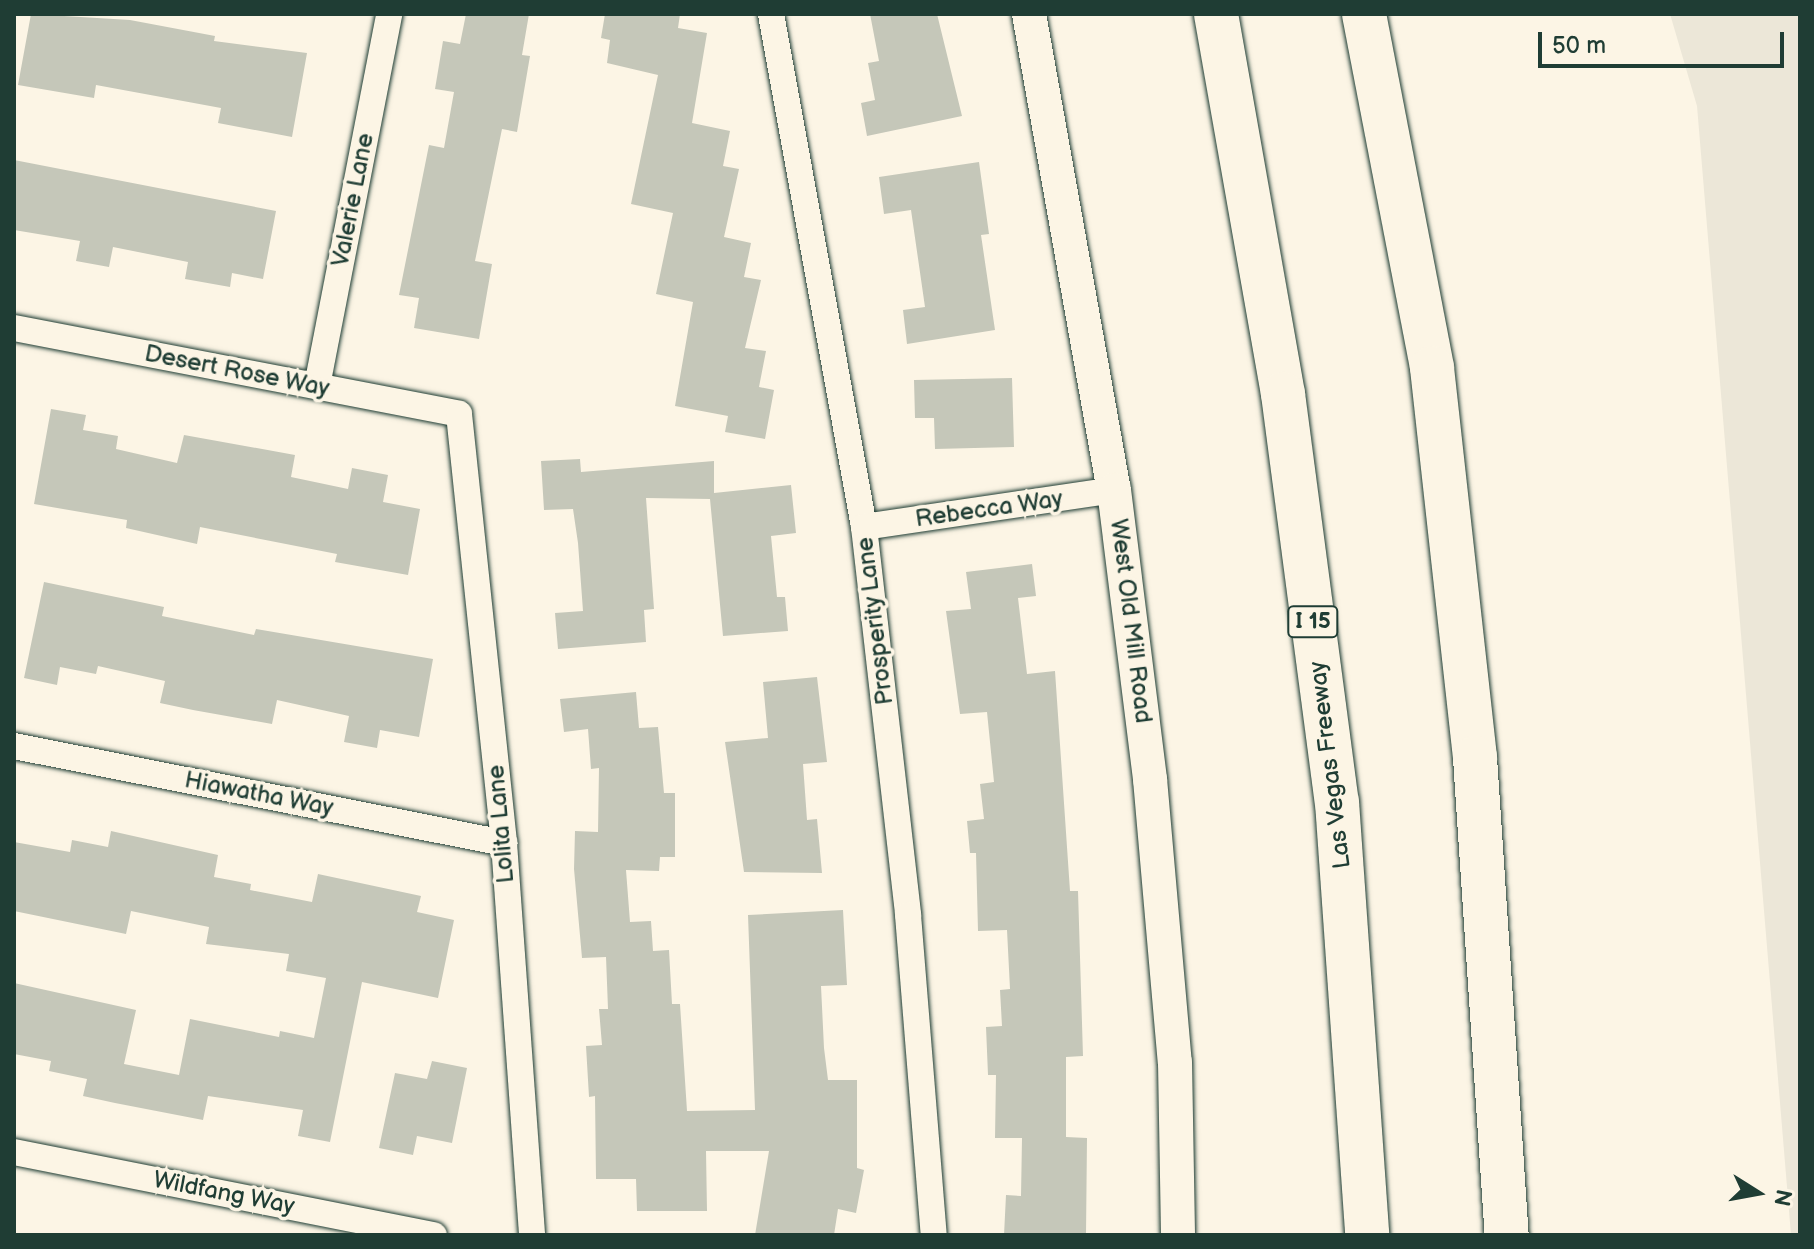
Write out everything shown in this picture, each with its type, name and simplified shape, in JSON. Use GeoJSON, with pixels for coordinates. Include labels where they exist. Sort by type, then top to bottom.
{"type":"FeatureCollection","features":[{"type":"Feature","properties":{"kind":"highway","name":"Las Vegas Freeway"},"geometry":{"type":"LineString","coordinates":[[1216,14],[1283,394],[1337,802],[1367,1235]]}},
{"type":"Feature","properties":{"kind":"highway"},"geometry":{"type":"LineString","coordinates":[[1364,14],[1432,368],[1475,758],[1507,1235]]}},
{"type":"Feature","properties":{"kind":"street","name":"Valerie Lane"},"geometry":{"type":"LineString","coordinates":[[317,386],[389,14]]}},
{"type":"Feature","properties":{"kind":"street","name":"Prosperity Lane"},"geometry":{"type":"LineString","coordinates":[[771,14],[864,527],[908,915],[934,1235]]}},
{"type":"Feature","properties":{"kind":"street","name":"West Old Mill Road"},"geometry":{"type":"LineString","coordinates":[[1029,14],[1114,490],[1150,779],[1175,1062],[1178,1235]]}},
{"type":"Feature","properties":{"kind":"street","name":"Desert Rose Way"},"geometry":{"type":"LineString","coordinates":[[14,328],[459,414]]}},
{"type":"Feature","properties":{"kind":"street","name":"Lolita Lane"},"geometry":{"type":"LineString","coordinates":[[459,414],[504,843],[532,1235]]}},
{"type":"Feature","properties":{"kind":"street","name":"Rebecca Way"},"geometry":{"type":"LineString","coordinates":[[864,527],[1114,490]]}},
{"type":"Feature","properties":{"kind":"street","name":"Hiawatha Way"},"geometry":{"type":"LineString","coordinates":[[14,746],[504,843]]}},
{"type":"Feature","properties":{"kind":"street","name":"Wildfang Way"},"geometry":{"type":"LineString","coordinates":[[14,1152],[434,1235]]}},
{"type":"Feature","properties":{"kind":"shaded area"},"geometry":{"type":"Polygon","coordinates":[[[1670,14],[1800,14],[1800,1235],[1791,1235],[1697,106],[1670,14]]]}},
{"type":"Feature","properties":{"kind":"building"},"geometry":{"type":"Polygon","coordinates":[[[31,14],[130,20],[215,36],[214,41],[307,53],[292,137],[218,123],[221,108],[96,85],[94,98],[18,85],[31,14]]]}},
{"type":"Feature","properties":{"kind":"building"},"geometry":{"type":"Polygon","coordinates":[[[466,14],[529,14],[522,55],[530,56],[517,132],[502,129],[475,261],[492,264],[479,339],[414,328],[419,298],[399,295],[429,145],[444,148],[454,92],[435,89],[443,41],[460,44],[466,14]]]}},
{"type":"Feature","properties":{"kind":"building"},"geometry":{"type":"Polygon","coordinates":[[[605,14],[680,14],[678,28],[707,33],[692,123],[730,131],[723,166],[739,169],[724,237],[751,243],[744,277],[761,280],[745,348],[766,351],[759,387],[774,390],[765,439],[725,432],[728,416],[675,406],[693,302],[656,294],[673,213],[631,204],[658,75],[607,63],[610,40],[601,38],[605,14]]]}},
{"type":"Feature","properties":{"kind":"building"},"geometry":{"type":"Polygon","coordinates":[[[870,14],[937,14],[962,116],[867,136],[861,103],[875,100],[868,63],[879,61],[870,14]]]}},
{"type":"Feature","properties":{"kind":"building"},"geometry":{"type":"Polygon","coordinates":[[[14,160],[276,211],[263,279],[232,273],[230,287],[185,279],[188,262],[113,247],[109,267],[76,261],[80,241],[14,230],[14,160]]]}},
{"type":"Feature","properties":{"kind":"building"},"geometry":{"type":"Polygon","coordinates":[[[979,162],[989,234],[981,235],[995,330],[907,344],[903,310],[925,307],[911,210],[884,214],[879,177],[979,162]]]}},
{"type":"Feature","properties":{"kind":"building"},"geometry":{"type":"Polygon","coordinates":[[[1012,378],[1014,447],[935,449],[934,418],[915,418],[914,380],[1012,378]]]}},
{"type":"Feature","properties":{"kind":"building"},"geometry":{"type":"Polygon","coordinates":[[[51,409],[86,415],[83,430],[118,436],[116,449],[177,463],[184,435],[295,455],[291,477],[348,489],[352,468],[388,475],[383,502],[420,509],[408,575],[335,562],[337,554],[200,527],[197,544],[126,528],[127,520],[34,504],[51,409]]]}},
{"type":"Feature","properties":{"kind":"building"},"geometry":{"type":"Polygon","coordinates":[[[580,459],[581,472],[714,461],[714,493],[791,485],[796,533],[771,536],[777,597],[785,597],[788,631],[723,636],[710,499],[646,498],[654,609],[644,610],[646,642],[558,649],[555,613],[583,611],[578,543],[573,509],[544,510],[541,461],[580,459]]]}},
{"type":"Feature","properties":{"kind":"building"},"geometry":{"type":"Polygon","coordinates":[[[1032,564],[1036,596],[1018,598],[1027,674],[1055,671],[1070,891],[1078,891],[1083,1056],[1066,1057],[1066,1137],[1087,1138],[1086,1235],[1004,1235],[1006,1195],[1021,1196],[1022,1138],[995,1138],[996,1075],[988,1075],[986,1027],[1002,1026],[1000,990],[1010,989],[1007,930],[978,931],[976,853],[970,853],[967,821],[984,819],[980,784],[994,782],[987,712],[960,714],[946,611],[971,609],[966,572],[1032,564]]]}},
{"type":"Feature","properties":{"kind":"building"},"geometry":{"type":"Polygon","coordinates":[[[44,582],[164,607],[162,616],[254,635],[256,629],[433,659],[419,737],[380,730],[377,748],[344,742],[349,716],[277,700],[272,724],[160,703],[165,681],[98,666],[96,674],[60,667],[57,685],[24,678],[44,582]]]}},
{"type":"Feature","properties":{"kind":"building"},"geometry":{"type":"Polygon","coordinates":[[[817,677],[827,762],[803,764],[807,820],[817,819],[822,873],[744,872],[725,742],[768,738],[763,682],[817,677]]]}},
{"type":"Feature","properties":{"kind":"building"},"geometry":{"type":"Polygon","coordinates":[[[636,692],[639,728],[658,727],[664,793],[675,793],[675,857],[660,857],[659,871],[626,870],[630,922],[651,921],[653,951],[669,950],[672,1004],[680,1004],[687,1111],[755,1110],[748,915],[843,910],[847,985],[821,986],[824,1048],[828,1080],[857,1080],[857,1168],[864,1170],[856,1213],[838,1209],[834,1235],[755,1235],[769,1151],[706,1151],[707,1211],[637,1211],[636,1179],[596,1179],[595,1096],[589,1097],[586,1046],[602,1045],[599,1009],[608,1009],[606,957],[582,958],[574,869],[575,831],[598,832],[599,768],[591,769],[588,729],[564,732],[560,699],[636,692]]]}},
{"type":"Feature","properties":{"kind":"building"},"geometry":{"type":"Polygon","coordinates":[[[111,831],[218,855],[214,877],[251,884],[250,890],[312,902],[318,874],[421,896],[417,912],[454,920],[438,998],[362,982],[330,1142],[298,1136],[303,1110],[208,1096],[203,1120],[115,1103],[83,1096],[87,1079],[49,1071],[51,1061],[14,1054],[14,983],[136,1010],[124,1064],[179,1075],[190,1019],[279,1037],[280,1031],[314,1038],[326,978],[286,971],[289,954],[206,944],[209,927],[131,911],[126,934],[14,911],[14,842],[70,852],[72,840],[108,847],[111,831]]]}},
{"type":"Feature","properties":{"kind":"building"},"geometry":{"type":"Polygon","coordinates":[[[432,1061],[467,1068],[452,1143],[417,1136],[413,1155],[379,1148],[395,1073],[427,1079],[432,1061]]]}}]}
